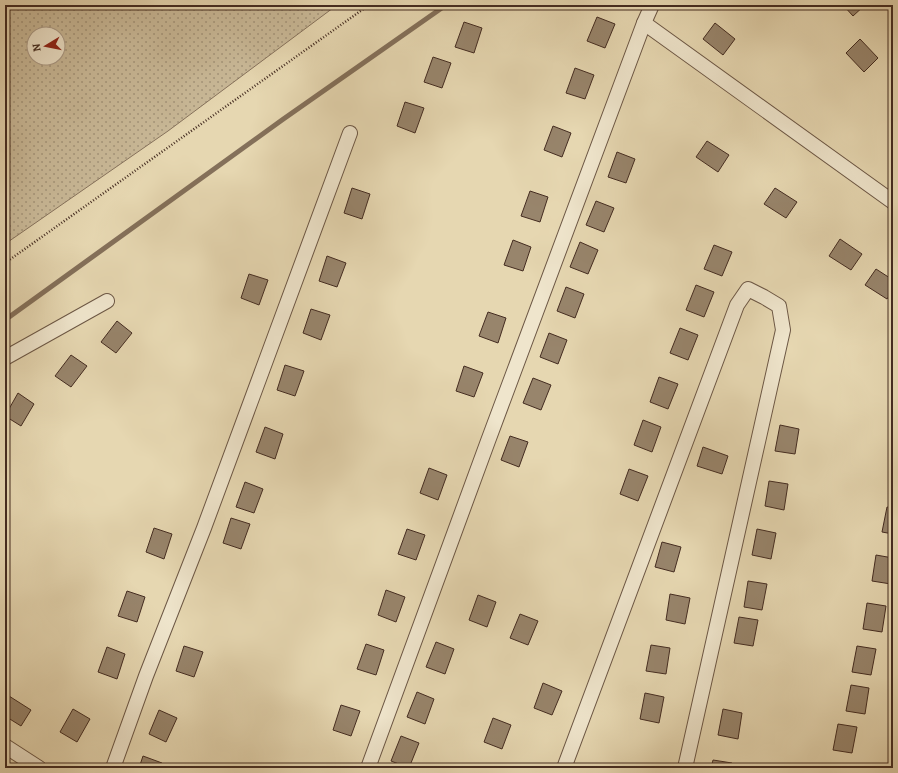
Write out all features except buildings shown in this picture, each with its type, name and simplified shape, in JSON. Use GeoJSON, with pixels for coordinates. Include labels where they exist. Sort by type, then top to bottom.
{"type":"FeatureCollection","features":[{"type":"Feature","properties":{"kind":"street"},"geometry":{"type":"LineString","coordinates":[[368,768],[485,448],[652,5]]}},
{"type":"Feature","properties":{"kind":"street"},"geometry":{"type":"LineString","coordinates":[[644,23],[893,202]]}},
{"type":"Feature","properties":{"kind":"street"},"geometry":{"type":"LineString","coordinates":[[113,768],[146,676],[204,528],[350,133]]}},
{"type":"Feature","properties":{"kind":"street"},"geometry":{"type":"LineString","coordinates":[[564,768],[737,305],[748,289],[779,306],[783,330],[685,768]]}},
{"type":"Feature","properties":{"kind":"street"},"geometry":{"type":"LineString","coordinates":[[5,358],[107,301]]}},
{"type":"Feature","properties":{"kind":"street"},"geometry":{"type":"LineString","coordinates":[[5,746],[40,768]]}},
{"type":"Feature","properties":{"kind":"path"},"geometry":{"type":"LineString","coordinates":[[5,263],[369,5]]}},
{"type":"Feature","properties":{"kind":"shaded area"},"geometry":{"type":"Polygon","coordinates":[[[5,5],[337,5],[168,131],[5,244],[5,5]]]}},
{"type":"Feature","properties":{"kind":"waterway"},"geometry":{"type":"LineString","coordinates":[[5,320],[282,120],[446,5]]}}]}
